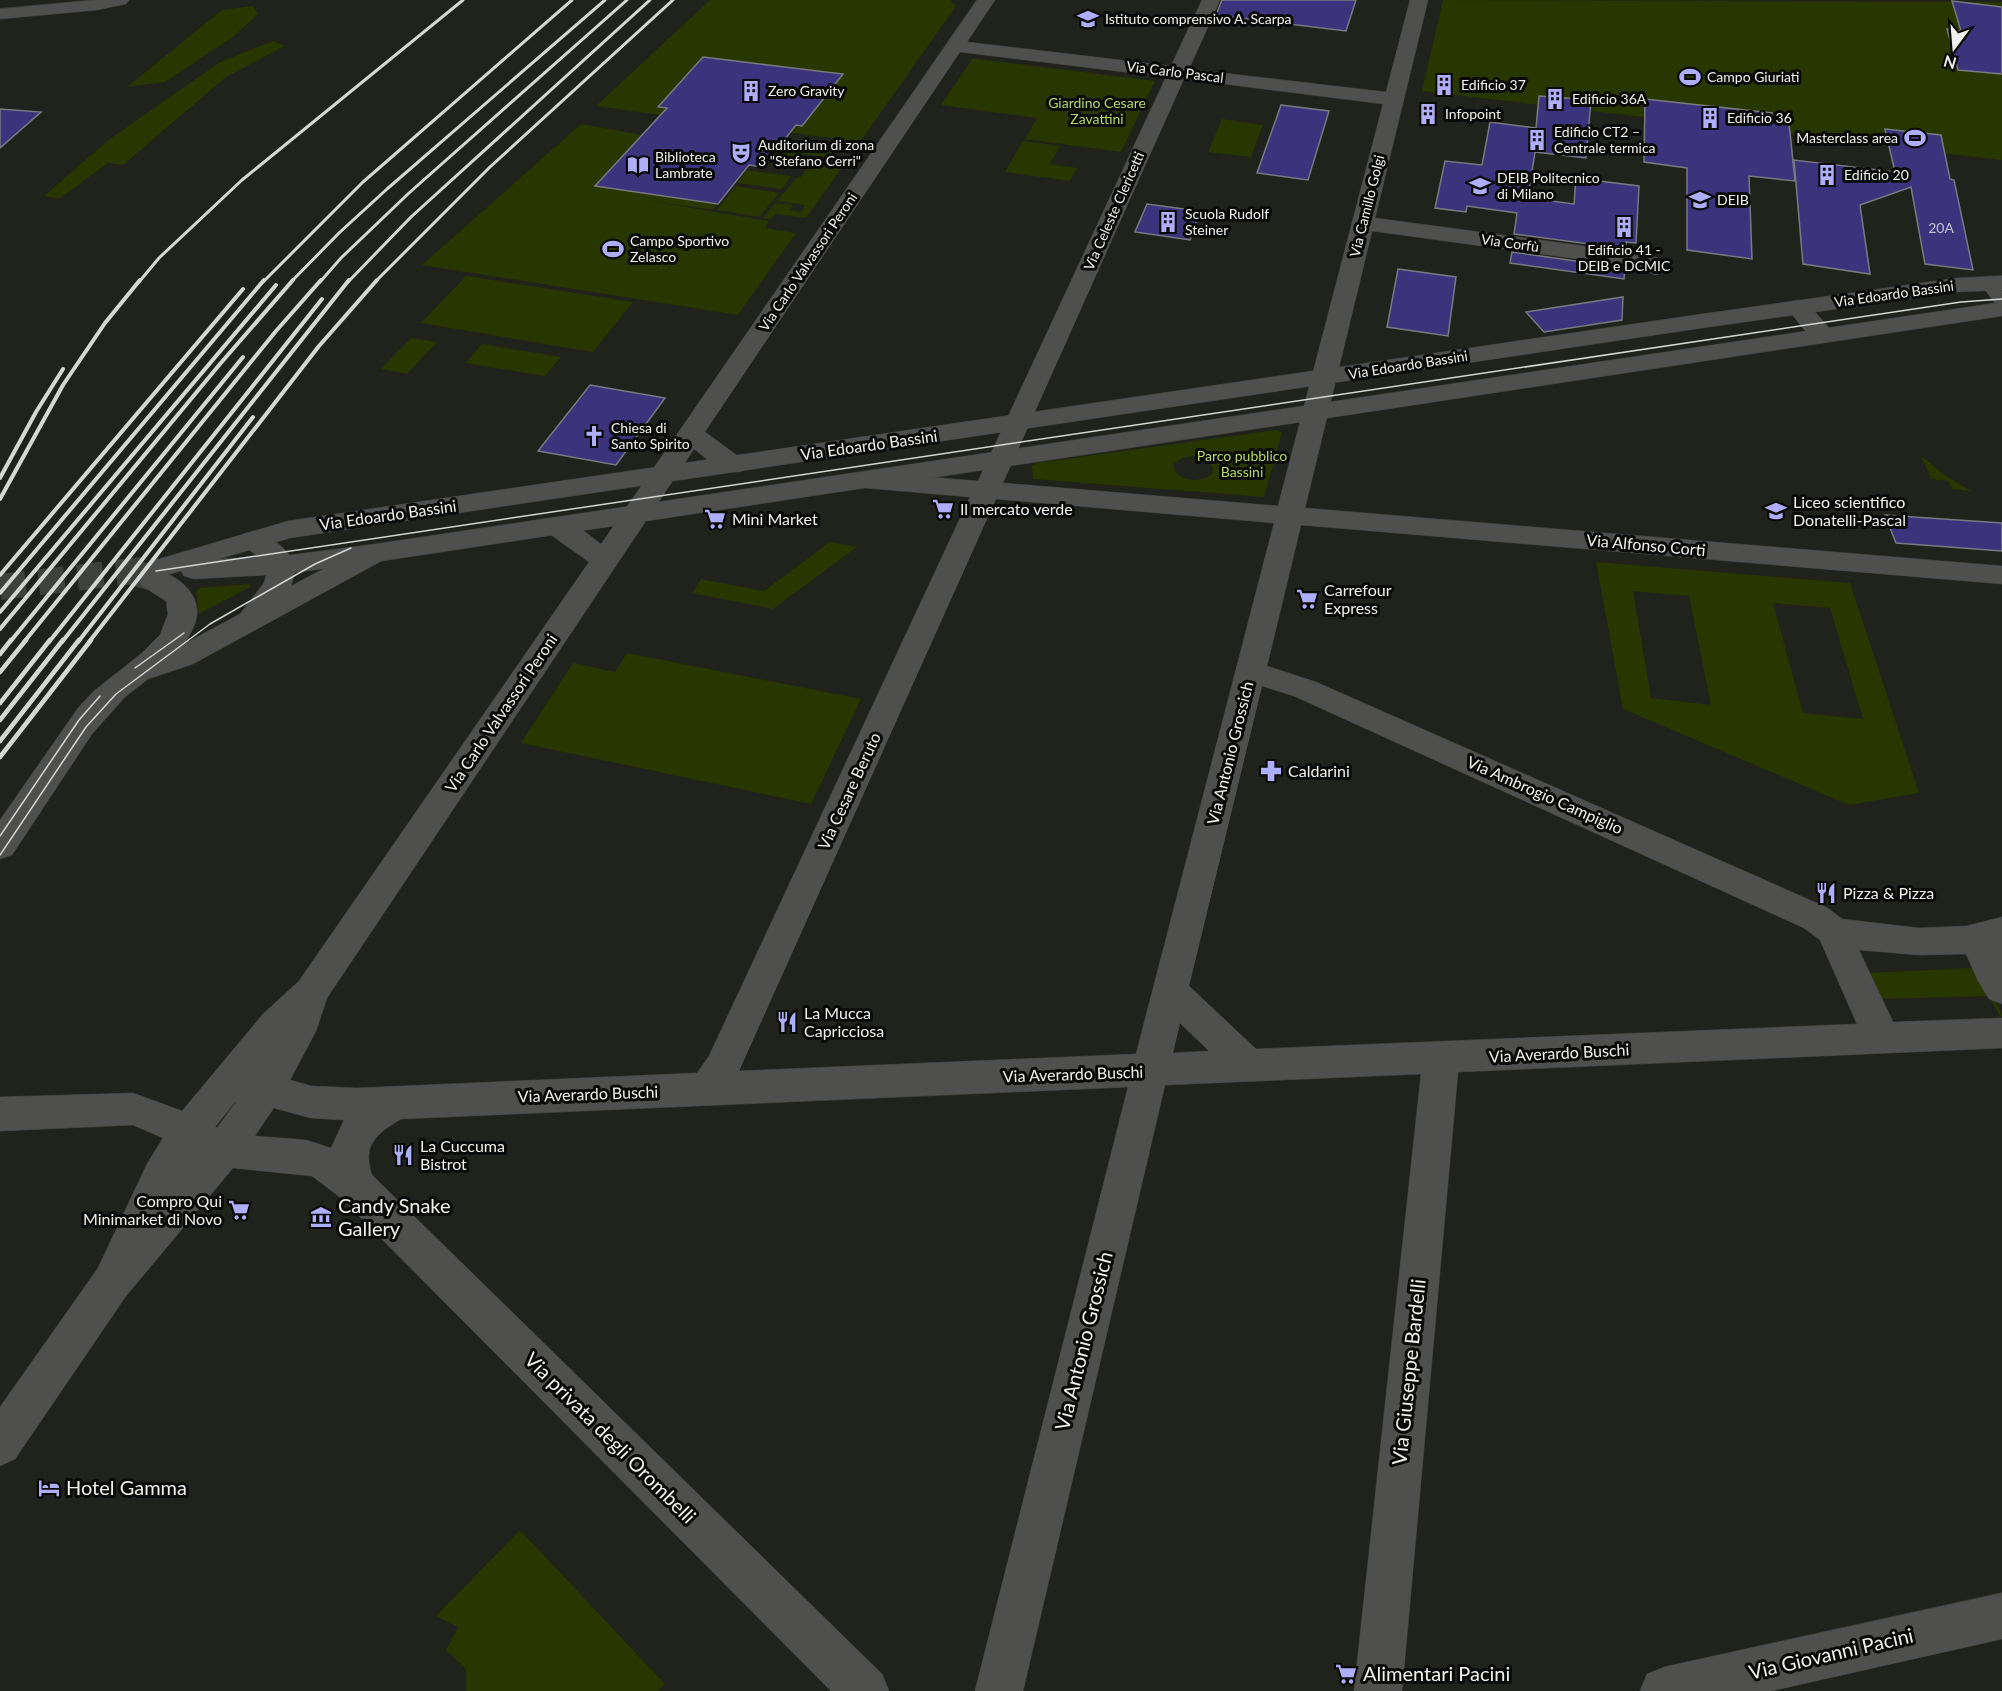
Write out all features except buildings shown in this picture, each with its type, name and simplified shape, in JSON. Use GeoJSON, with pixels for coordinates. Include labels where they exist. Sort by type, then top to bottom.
{"type":"FeatureCollection","features":[{"type":"Feature","properties":{"kind":"street"},"geometry":{"type":"LineString","coordinates":[[0,14],[97,5],[118,0]]}},
{"type":"Feature","properties":{"kind":"street","name":"Via Carlo Valvassori Peroni"},"geometry":{"type":"LineString","coordinates":[[112,1282],[162,1176],[187,1133],[276,1025],[312,991],[986,0]]}},
{"type":"Feature","properties":{"kind":"street","name":"Via Celeste Clericetti"},"geometry":{"type":"LineString","coordinates":[[1018,423],[1211,0]]}},
{"type":"Feature","properties":{"kind":"street","name":"Via Camillo Golgi"},"geometry":{"type":"LineString","coordinates":[[1316,412],[1419,0]]}},
{"type":"Feature","properties":{"kind":"street","name":"Via Carlo Pascal"},"geometry":{"type":"LineString","coordinates":[[955,46],[1394,99]]}},
{"type":"Feature","properties":{"kind":"street","name":"Via Corfù"},"geometry":{"type":"LineString","coordinates":[[1363,223],[1645,261],[1655,268]]}},
{"type":"Feature","properties":{"kind":"street","name":"Via Edoardo Bassini"},"geometry":{"type":"LineString","coordinates":[[1998,288],[1957,285],[1798,307],[300,528],[159,568],[219,570],[283,565],[375,553],[2002,309]]}},
{"type":"Feature","properties":{"kind":"street"},"geometry":{"type":"LineString","coordinates":[[1798,307],[1823,335]]}},
{"type":"Feature","properties":{"kind":"street"},"geometry":{"type":"LineString","coordinates":[[1290,516],[1316,412]]}},
{"type":"Feature","properties":{"kind":"street"},"geometry":{"type":"LineString","coordinates":[[987,490],[1018,423]]}},
{"type":"Feature","properties":{"kind":"street"},"geometry":{"type":"LineString","coordinates":[[691,434],[733,465]]}},
{"type":"Feature","properties":{"kind":"street","name":"Via Edoardo Bassini"},"geometry":{"type":"LineString","coordinates":[[866,480],[1290,516]]}},
{"type":"Feature","properties":{"kind":"street","name":"Via Cesare Beruto"},"geometry":{"type":"LineString","coordinates":[[707,1089],[723,1066],[987,490]]}},
{"type":"Feature","properties":{"kind":"street","name":"Via Alfonso Corti"},"geometry":{"type":"LineString","coordinates":[[1290,516],[2002,575]]}},
{"type":"Feature","properties":{"kind":"street","name":"Via Antonio Grossich"},"geometry":{"type":"LineString","coordinates":[[1010,1683],[1150,1071],[1290,516]]}},
{"type":"Feature","properties":{"kind":"street"},"geometry":{"type":"LineString","coordinates":[[557,526],[605,560]]}},
{"type":"Feature","properties":{"kind":"street"},"geometry":{"type":"LineString","coordinates":[[242,625],[273,592],[283,565],[275,554],[254,540]]}},
{"type":"Feature","properties":{"kind":"street"},"geometry":{"type":"LineString","coordinates":[[138,672],[174,661],[375,553]]}},
{"type":"Feature","properties":{"kind":"street"},"geometry":{"type":"LineString","coordinates":[[0,846],[88,717],[173,637],[182,615],[181,600],[165,584],[151,578]]}},
{"type":"Feature","properties":{"kind":"street","name":"Via Ambrogio Campiglio"},"geometry":{"type":"LineString","coordinates":[[1250,672],[1305,688],[1809,913],[1833,931]]}},
{"type":"Feature","properties":{"kind":"street"},"geometry":{"type":"LineString","coordinates":[[1833,931],[1875,940],[1994,935]]}},
{"type":"Feature","properties":{"kind":"street"},"geometry":{"type":"LineString","coordinates":[[1833,931],[1882,1038]]}},
{"type":"Feature","properties":{"kind":"street"},"geometry":{"type":"LineString","coordinates":[[1994,935],[1982,950],[1987,966],[2002,989]]}},
{"type":"Feature","properties":{"kind":"street","name":"Via Carlo Valvassori Peroni"},"geometry":{"type":"LineString","coordinates":[[0,1444],[112,1282],[225,1149],[266,1089],[298,1031],[312,991]]}},
{"type":"Feature","properties":{"kind":"street"},"geometry":{"type":"LineString","coordinates":[[1172,991],[1250,1066]]}},
{"type":"Feature","properties":{"kind":"street","name":"Via Averardo Buschi"},"geometry":{"type":"LineString","coordinates":[[266,1089],[311,1102],[333,1104],[396,1102],[2002,1033]]}},
{"type":"Feature","properties":{"kind":"street","name":"Via Giuseppe Bardelli"},"geometry":{"type":"LineString","coordinates":[[1378,1691],[1438,1080],[1442,1064],[1449,1058]]}},
{"type":"Feature","properties":{"kind":"street"},"geometry":{"type":"LineString","coordinates":[[225,1087],[241,1084],[266,1089]]}},
{"type":"Feature","properties":{"kind":"street"},"geometry":{"type":"LineString","coordinates":[[355,1185],[348,1159],[354,1140],[366,1121],[376,1112],[396,1102]]}},
{"type":"Feature","properties":{"kind":"street"},"geometry":{"type":"LineString","coordinates":[[0,1114],[133,1109],[150,1113],[187,1133],[225,1149]]}},
{"type":"Feature","properties":{"kind":"street","name":"Via privata degli Orombelli"},"geometry":{"type":"LineString","coordinates":[[225,1149],[317,1160],[332,1167],[355,1185],[866,1691]]}},
{"type":"Feature","properties":{"kind":"street","name":"Via Giovanni Pacini"},"geometry":{"type":"LineString","coordinates":[[1664,1691],[2001,1619]]}},
{"type":"Feature","properties":{"kind":"green space"},"geometry":{"type":"Polygon","coordinates":[[[710,0],[950,0],[956,6],[860,142],[596,106],[710,0]]]}},
{"type":"Feature","properties":{"kind":"green space","name":"Campo Giuriati"},"geometry":{"type":"Polygon","coordinates":[[[1443,0],[2002,2],[2002,160],[1814,138],[1813,135],[1805,134],[1805,136],[1422,91],[1443,0]]]}},
{"type":"Feature","properties":{"kind":"green space"},"geometry":{"type":"Polygon","coordinates":[[[253,6],[258,14],[233,37],[165,82],[127,87],[222,10],[253,6]]]}},
{"type":"Feature","properties":{"kind":"green space"},"geometry":{"type":"Polygon","coordinates":[[[273,41],[285,46],[226,77],[123,165],[108,163],[59,199],[44,196],[107,141],[220,62],[273,41]]]}},
{"type":"Feature","properties":{"kind":"green space","name":"Giardino Cesare Zavattini"},"geometry":{"type":"Polygon","coordinates":[[[972,59],[1155,81],[1121,152],[1025,139],[1037,118],[941,105],[972,59]]]}},
{"type":"Feature","properties":{"kind":"green space"},"geometry":{"type":"Polygon","coordinates":[[[1222,119],[1263,125],[1251,157],[1208,152],[1222,119]]]}},
{"type":"Feature","properties":{"kind":"green space","name":"Campo Sportivo Zelasco"},"geometry":{"type":"Polygon","coordinates":[[[581,124],[643,135],[596,186],[718,204],[713,210],[639,199],[769,221],[765,228],[796,233],[738,315],[422,265],[581,124]]]}},
{"type":"Feature","properties":{"kind":"green space"},"geometry":{"type":"Polygon","coordinates":[[[1023,141],[1060,146],[1050,164],[1077,168],[1070,181],[1005,172],[1023,141]]]}},
{"type":"Feature","properties":{"kind":"green space"},"geometry":{"type":"Polygon","coordinates":[[[781,144],[836,151],[831,158],[803,154],[793,169],[770,166],[778,155],[773,154],[781,144]]]}},
{"type":"Feature","properties":{"kind":"green space"},"geometry":{"type":"Polygon","coordinates":[[[811,162],[843,166],[806,218],[775,214],[771,219],[763,218],[775,203],[793,205],[790,210],[801,212],[805,205],[777,201],[797,177],[801,177],[811,162]]]}},
{"type":"Feature","properties":{"kind":"green space"},"geometry":{"type":"Polygon","coordinates":[[[747,170],[791,176],[782,189],[737,183],[747,170]]]}},
{"type":"Feature","properties":{"kind":"green space"},"geometry":{"type":"Polygon","coordinates":[[[736,186],[779,193],[759,217],[717,210],[736,186]]]}},
{"type":"Feature","properties":{"kind":"green space"},"geometry":{"type":"Polygon","coordinates":[[[466,276],[633,302],[593,352],[421,323],[466,276]]]}},
{"type":"Feature","properties":{"kind":"green space"},"geometry":{"type":"Polygon","coordinates":[[[411,338],[437,342],[407,374],[381,369],[411,338]]]}},
{"type":"Feature","properties":{"kind":"green space"},"geometry":{"type":"Polygon","coordinates":[[[482,344],[561,357],[545,376],[465,363],[482,344]]]}},
{"type":"Feature","properties":{"kind":"green space","name":"Parco pubblico Bassini"},"geometry":{"type":"Polygon","coordinates":[[[1276,430],[1282,432],[1264,497],[1033,479],[1032,466],[1037,463],[1276,430]],[[1194,456],[1182,458],[1174,464],[1174,470],[1182,477],[1192,480],[1202,479],[1212,474],[1213,468],[1209,462],[1194,456]]]}},
{"type":"Feature","properties":{"kind":"green space"},"geometry":{"type":"Polygon","coordinates":[[[1921,456],[1946,476],[1971,491],[1952,489],[1948,481],[1931,479],[1921,456]]]}},
{"type":"Feature","properties":{"kind":"green space"},"geometry":{"type":"Polygon","coordinates":[[[830,542],[857,547],[773,609],[692,593],[701,579],[764,591],[830,542]]]}},
{"type":"Feature","properties":{"kind":"green space"},"geometry":{"type":"Polygon","coordinates":[[[1596,562],[1850,583],[1919,793],[1849,805],[1623,709],[1596,562]],[[1633,591],[1651,698],[1711,705],[1689,596],[1633,591]],[[1773,603],[1803,713],[1863,719],[1830,608],[1773,603]]]}},
{"type":"Feature","properties":{"kind":"green space"},"geometry":{"type":"Polygon","coordinates":[[[250,584],[250,587],[199,614],[196,591],[200,588],[250,584]]]}},
{"type":"Feature","properties":{"kind":"green space"},"geometry":{"type":"Polygon","coordinates":[[[627,653],[861,699],[811,804],[521,743],[573,663],[615,672],[627,653]]]}},
{"type":"Feature","properties":{"kind":"green space"},"geometry":{"type":"Polygon","coordinates":[[[1962,948],[1965,948],[1997,1003],[2002,1016],[1989,996],[1881,999],[1866,973],[1973,968],[1962,948]]]}},
{"type":"Feature","properties":{"kind":"green space"},"geometry":{"type":"Polygon","coordinates":[[[520,1530],[665,1684],[658,1691],[466,1691],[466,1669],[446,1650],[458,1627],[436,1616],[520,1530]]]}},
{"type":"Feature","properties":{"kind":"tunnel"},"geometry":{"type":"LineString","coordinates":[[0,587],[159,568]]}},
{"type":"Feature","properties":{"kind":"tunnel"},"geometry":{"type":"LineString","coordinates":[[130,571],[151,578]]}},
{"type":"Feature","properties":{"kind":"tram line"},"geometry":{"type":"LineString","coordinates":[[156,571],[1961,302],[2002,299]]}},
{"type":"Feature","properties":{"kind":"tram line"},"geometry":{"type":"LineString","coordinates":[[0,855],[86,727],[116,694],[210,624],[315,564],[351,548]]}},
{"type":"Feature","properties":{"kind":"tram line"},"geometry":{"type":"LineString","coordinates":[[135,668],[184,633]]}},
{"type":"Feature","properties":{"kind":"tram line"},"geometry":{"type":"LineString","coordinates":[[0,836],[79,720],[100,696]]}},
{"type":"Feature","properties":{"kind":"railway"},"geometry":{"type":"LineString","coordinates":[[139,282],[159,258],[242,180],[463,0]]}},
{"type":"Feature","properties":{"kind":"railway"},"geometry":{"type":"LineString","coordinates":[[263,282],[363,182],[572,0]]}},
{"type":"Feature","properties":{"kind":"railway"},"geometry":{"type":"LineString","coordinates":[[291,282],[387,189],[605,0]]}},
{"type":"Feature","properties":{"kind":"railway"},"geometry":{"type":"LineString","coordinates":[[320,282],[341,258],[409,193],[627,0]]}},
{"type":"Feature","properties":{"kind":"railway"},"geometry":{"type":"LineString","coordinates":[[348,282],[411,217],[650,0]]}},
{"type":"Feature","properties":{"kind":"railway"},"geometry":{"type":"LineString","coordinates":[[377,280],[490,167],[673,0]]}},
{"type":"Feature","properties":{"kind":"railway"},"geometry":{"type":"LineString","coordinates":[[0,499],[63,385],[105,323],[140,280]]}},
{"type":"Feature","properties":{"kind":"railway"},"geometry":{"type":"LineString","coordinates":[[0,593],[264,280]]}},
{"type":"Feature","properties":{"kind":"railway"},"geometry":{"type":"LineString","coordinates":[[0,629],[220,364],[293,280]]}},
{"type":"Feature","properties":{"kind":"railway"},"geometry":{"type":"LineString","coordinates":[[24,642],[276,331],[321,280]]}},
{"type":"Feature","properties":{"kind":"railway"},"geometry":{"type":"LineString","coordinates":[[62,642],[349,280]]}},
{"type":"Feature","properties":{"kind":"railway"},"geometry":{"type":"LineString","coordinates":[[89,642],[319,346],[377,280]]}},
{"type":"Feature","properties":{"kind":"railway"},"geometry":{"type":"LineString","coordinates":[[0,612],[276,285]]}},
{"type":"Feature","properties":{"kind":"railway"},"geometry":{"type":"LineString","coordinates":[[0,575],[243,289]]}},
{"type":"Feature","properties":{"kind":"railway"},"geometry":{"type":"LineString","coordinates":[[49,642],[322,299]]}},
{"type":"Feature","properties":{"kind":"railway"},"geometry":{"type":"LineString","coordinates":[[10,642],[243,357]]}},
{"type":"Feature","properties":{"kind":"railway"},"geometry":{"type":"LineString","coordinates":[[0,478],[36,412],[63,369]]}},
{"type":"Feature","properties":{"kind":"railway"},"geometry":{"type":"LineString","coordinates":[[78,642],[253,417]]}},
{"type":"Feature","properties":{"kind":"railway"},"geometry":{"type":"LineString","coordinates":[[0,654],[11,640]]}},
{"type":"Feature","properties":{"kind":"railway"},"geometry":{"type":"LineString","coordinates":[[0,672],[26,640]]}},
{"type":"Feature","properties":{"kind":"railway"},"geometry":{"type":"LineString","coordinates":[[0,703],[50,640]]}},
{"type":"Feature","properties":{"kind":"railway"},"geometry":{"type":"LineString","coordinates":[[0,720],[63,640]]}},
{"type":"Feature","properties":{"kind":"railway"},"geometry":{"type":"LineString","coordinates":[[0,741],[79,640]]}},
{"type":"Feature","properties":{"kind":"railway"},"geometry":{"type":"LineString","coordinates":[[0,757],[91,640]]}},
{"type":"Feature","properties":{"kind":"place","name":"Istituto comprensivo A. Scarpa"},"geometry":{"type":"Point","coordinates":[1088,19]}},
{"type":"Feature","properties":{"kind":"place","name":"Campo Giuriati"},"geometry":{"type":"Point","coordinates":[1690,77]}},
{"type":"Feature","properties":{"kind":"place","name":"Edificio 37"},"geometry":{"type":"Point","coordinates":[1444,85]}},
{"type":"Feature","properties":{"kind":"place","name":"Zero Gravity"},"geometry":{"type":"Point","coordinates":[751,91]}},
{"type":"Feature","properties":{"kind":"place","name":"Edificio 36A"},"geometry":{"type":"Point","coordinates":[1555,99]}},
{"type":"Feature","properties":{"kind":"place","name":"Infopoint"},"geometry":{"type":"Point","coordinates":[1428,114]}},
{"type":"Feature","properties":{"kind":"place","name":"Edificio 36"},"geometry":{"type":"Point","coordinates":[1710,118]}},
{"type":"Feature","properties":{"kind":"place","name":"Masterclass area"},"geometry":{"type":"Point","coordinates":[1915,138]}},
{"type":"Feature","properties":{"kind":"place","name":"Edificio CT2 – Centrale termica"},"geometry":{"type":"Point","coordinates":[1537,140]}},
{"type":"Feature","properties":{"kind":"place","name":"Auditorium di zona 3 \"Stefano Cerri\""},"geometry":{"type":"Point","coordinates":[741,153]}},
{"type":"Feature","properties":{"kind":"place","name":"Biblioteca Lambrate"},"geometry":{"type":"Point","coordinates":[638,165]}},
{"type":"Feature","properties":{"kind":"place","name":"Edificio 20"},"geometry":{"type":"Point","coordinates":[1827,175]}},
{"type":"Feature","properties":{"kind":"place","name":"DEIB Politecnico di Milano"},"geometry":{"type":"Point","coordinates":[1480,186]}},
{"type":"Feature","properties":{"kind":"place","name":"DEIB"},"geometry":{"type":"Point","coordinates":[1700,200]}},
{"type":"Feature","properties":{"kind":"place","name":"Scuola Rudolf Steiner"},"geometry":{"type":"Point","coordinates":[1168,222]}},
{"type":"Feature","properties":{"kind":"place","name":"Edificio 41 - DEIB e DCMIC"},"geometry":{"type":"Point","coordinates":[1624,227]}},
{"type":"Feature","properties":{"kind":"place","name":"Campo Sportivo Zelasco"},"geometry":{"type":"Point","coordinates":[613,249]}},
{"type":"Feature","properties":{"kind":"place","name":"Chiesa di Santo Spirito"},"geometry":{"type":"Point","coordinates":[594,436]}},
{"type":"Feature","properties":{"kind":"place","name":"Il mercato verde"},"geometry":{"type":"Point","coordinates":[943,509]}},
{"type":"Feature","properties":{"kind":"place","name":"Liceo scientifico Donatelli-Pascal"},"geometry":{"type":"Point","coordinates":[1776,511]}},
{"type":"Feature","properties":{"kind":"place","name":"Mini Market"},"geometry":{"type":"Point","coordinates":[715,519]}},
{"type":"Feature","properties":{"kind":"place","name":"Carrefour Express"},"geometry":{"type":"Point","coordinates":[1307,599]}},
{"type":"Feature","properties":{"kind":"place","name":"Caldarini"},"geometry":{"type":"Point","coordinates":[1271,771]}},
{"type":"Feature","properties":{"kind":"place","name":"Pizza & Pizza"},"geometry":{"type":"Point","coordinates":[1826,893]}},
{"type":"Feature","properties":{"kind":"place","name":"La Mucca Capricciosa"},"geometry":{"type":"Point","coordinates":[787,1022]}},
{"type":"Feature","properties":{"kind":"place","name":"La Cuccuma Bistrot"},"geometry":{"type":"Point","coordinates":[403,1155]}},
{"type":"Feature","properties":{"kind":"place","name":"Compro Qui Minimarket di Novo"},"geometry":{"type":"Point","coordinates":[239,1210]}},
{"type":"Feature","properties":{"kind":"place","name":"Candy Snake Gallery"},"geometry":{"type":"Point","coordinates":[321,1217]}},
{"type":"Feature","properties":{"kind":"place","name":"Hotel Gamma"},"geometry":{"type":"Point","coordinates":[49,1488]}},
{"type":"Feature","properties":{"kind":"place","name":"Alimentari Pacini"},"geometry":{"type":"Point","coordinates":[1346,1674]}}]}
